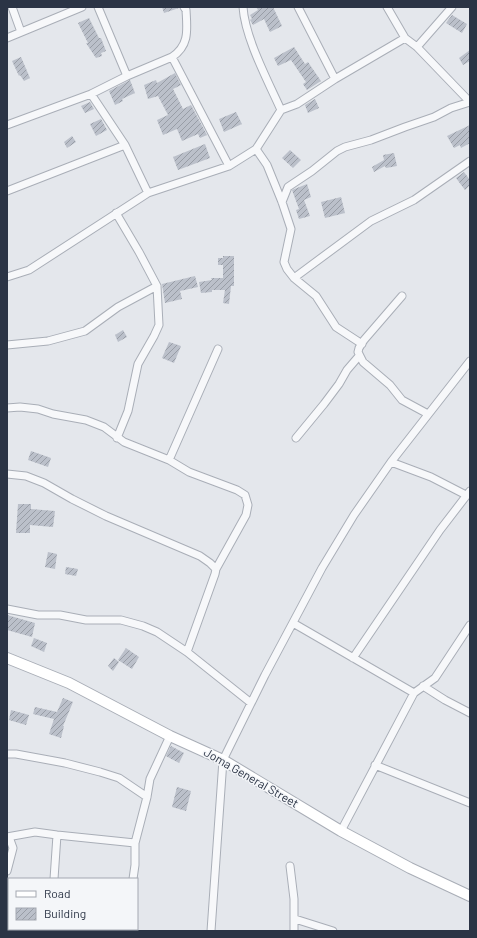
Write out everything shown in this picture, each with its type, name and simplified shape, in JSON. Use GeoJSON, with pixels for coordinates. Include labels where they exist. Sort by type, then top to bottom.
{"type":"FeatureCollection","features":[{"type":"Feature","properties":{"kind":"street"},"geometry":{"type":"LineString","coordinates":[[12,7],[21,32]]}},
{"type":"Feature","properties":{"kind":"street"},"geometry":{"type":"LineString","coordinates":[[7,38],[82,7]]}},
{"type":"Feature","properties":{"kind":"street"},"geometry":{"type":"LineString","coordinates":[[98,7],[127,76]]}},
{"type":"Feature","properties":{"kind":"street"},"geometry":{"type":"LineString","coordinates":[[7,125],[91,94],[177,54],[183,46],[187,34],[186,10],[184,7]]}},
{"type":"Feature","properties":{"kind":"street"},"geometry":{"type":"LineString","coordinates":[[243,7],[244,18],[256,52],[281,110]]}},
{"type":"Feature","properties":{"kind":"street"},"geometry":{"type":"LineString","coordinates":[[298,7],[335,79]]}},
{"type":"Feature","properties":{"kind":"street"},"geometry":{"type":"LineString","coordinates":[[282,202],[288,187],[312,171],[337,151],[434,117],[451,108],[470,102],[417,47],[405,38],[387,7]]}},
{"type":"Feature","properties":{"kind":"street"},"geometry":{"type":"LineString","coordinates":[[417,47],[452,7]]}},
{"type":"Feature","properties":{"kind":"street"},"geometry":{"type":"LineString","coordinates":[[7,277],[29,270],[148,193],[228,166],[256,149],[281,110],[297,104],[335,79],[405,38]]}},
{"type":"Feature","properties":{"kind":"street"},"geometry":{"type":"LineString","coordinates":[[172,57],[228,166]]}},
{"type":"Feature","properties":{"kind":"street"},"geometry":{"type":"LineString","coordinates":[[91,94],[125,145],[148,193]]}},
{"type":"Feature","properties":{"kind":"street"},"geometry":{"type":"LineString","coordinates":[[7,191],[125,145]]}},
{"type":"Feature","properties":{"kind":"street"},"geometry":{"type":"LineString","coordinates":[[256,149],[266,165],[282,202],[291,229],[284,262],[287,269],[294,278],[316,296],[336,327],[362,344]]}},
{"type":"Feature","properties":{"kind":"street"},"geometry":{"type":"LineString","coordinates":[[294,278],[370,221],[414,200],[470,161]]}},
{"type":"Feature","properties":{"kind":"street"},"geometry":{"type":"LineString","coordinates":[[116,213],[157,286],[159,325],[138,364],[128,411],[117,438]]}},
{"type":"Feature","properties":{"kind":"street"},"geometry":{"type":"LineString","coordinates":[[7,345],[48,342],[85,332],[118,308],[157,286]]}},
{"type":"Feature","properties":{"kind":"street"},"geometry":{"type":"LineString","coordinates":[[402,296],[358,348],[358,352],[363,362],[390,385],[402,400],[428,414]]}},
{"type":"Feature","properties":{"kind":"street"},"geometry":{"type":"LineString","coordinates":[[169,460],[218,349]]}},
{"type":"Feature","properties":{"kind":"street"},"geometry":{"type":"LineString","coordinates":[[296,438],[324,404],[339,384],[347,370],[359,356]]}},
{"type":"Feature","properties":{"kind":"street"},"geometry":{"type":"LineString","coordinates":[[211,931],[223,760],[251,703],[322,568],[354,514],[391,462],[470,361]]}},
{"type":"Feature","properties":{"kind":"street"},"geometry":{"type":"LineString","coordinates":[[7,408],[20,407],[38,409],[53,414],[86,420],[104,427],[124,442],[169,460],[189,472],[237,490],[245,495],[248,504],[246,515],[216,569],[187,652]]}},
{"type":"Feature","properties":{"kind":"street"},"geometry":{"type":"LineString","coordinates":[[353,658],[440,530],[468,493],[391,462]]}},
{"type":"Feature","properties":{"kind":"street"},"geometry":{"type":"LineString","coordinates":[[7,474],[26,476],[44,482],[72,500],[200,556],[210,562],[216,569]]}},
{"type":"Feature","properties":{"kind":"street"},"geometry":{"type":"LineString","coordinates":[[7,609],[38,615],[60,615],[86,620],[121,620],[143,626],[157,632],[187,652],[251,703]]}},
{"type":"Feature","properties":{"kind":"street"},"geometry":{"type":"LineString","coordinates":[[293,623],[414,693]]}},
{"type":"Feature","properties":{"kind":"street"},"geometry":{"type":"LineString","coordinates":[[341,831],[414,693],[435,678],[470,625]]}},
{"type":"Feature","properties":{"kind":"street","name":"Joma General Street"},"geometry":{"type":"LineString","coordinates":[[7,658],[69,683],[170,736],[223,760],[341,831],[410,868],[470,896]]}},
{"type":"Feature","properties":{"kind":"street"},"geometry":{"type":"LineString","coordinates":[[423,686],[470,713]]}},
{"type":"Feature","properties":{"kind":"street"},"geometry":{"type":"LineString","coordinates":[[133,878],[135,843],[150,779],[170,736]]}},
{"type":"Feature","properties":{"kind":"street"},"geometry":{"type":"LineString","coordinates":[[7,754],[16,754],[65,763],[100,772],[119,778],[147,797]]}},
{"type":"Feature","properties":{"kind":"street"},"geometry":{"type":"LineString","coordinates":[[375,765],[470,803]]}},
{"type":"Feature","properties":{"kind":"street"},"geometry":{"type":"LineString","coordinates":[[7,871],[13,848],[8,837],[35,832],[135,843]]}},
{"type":"Feature","properties":{"kind":"street"},"geometry":{"type":"LineString","coordinates":[[54,878],[57,835]]}},
{"type":"Feature","properties":{"kind":"street"},"geometry":{"type":"LineString","coordinates":[[290,866],[294,899],[294,931]]}},
{"type":"Feature","properties":{"kind":"street"},"geometry":{"type":"LineString","coordinates":[[294,919],[333,931]]}},
{"type":"Feature","properties":{"kind":"building"},"geometry":{"type":"Polygon","coordinates":[[[162,7],[179,7],[179,8],[164,13],[162,7]]]}},
{"type":"Feature","properties":{"kind":"building"},"geometry":{"type":"Polygon","coordinates":[[[256,7],[273,7],[282,26],[270,32],[264,19],[253,25],[250,20],[252,19],[250,15],[258,10],[256,7]]]}},
{"type":"Feature","properties":{"kind":"building"},"geometry":{"type":"Polygon","coordinates":[[[452,15],[467,24],[462,33],[446,23],[452,15]]]}},
{"type":"Feature","properties":{"kind":"building"},"geometry":{"type":"Polygon","coordinates":[[[89,18],[99,38],[101,38],[106,51],[101,53],[102,56],[96,58],[86,43],[88,43],[78,23],[89,18]]]}},
{"type":"Feature","properties":{"kind":"building"},"geometry":{"type":"Polygon","coordinates":[[[294,47],[305,64],[308,62],[321,81],[307,90],[303,84],[306,82],[291,60],[278,66],[274,58],[294,47]]]}},
{"type":"Feature","properties":{"kind":"building"},"geometry":{"type":"Polygon","coordinates":[[[470,50],[470,61],[463,65],[459,58],[470,50]]]}},
{"type":"Feature","properties":{"kind":"building"},"geometry":{"type":"Polygon","coordinates":[[[21,57],[30,78],[24,81],[20,75],[19,76],[12,61],[21,57]]]}},
{"type":"Feature","properties":{"kind":"building"},"geometry":{"type":"Polygon","coordinates":[[[175,73],[181,85],[173,89],[183,109],[191,105],[207,135],[200,138],[198,134],[182,141],[177,129],[163,135],[157,120],[168,115],[158,96],[148,99],[144,85],[156,80],[157,83],[175,73]]]}},
{"type":"Feature","properties":{"kind":"building"},"geometry":{"type":"Polygon","coordinates":[[[130,80],[135,93],[122,99],[123,101],[115,105],[109,91],[130,80]]]}},
{"type":"Feature","properties":{"kind":"building"},"geometry":{"type":"Polygon","coordinates":[[[315,99],[319,108],[308,113],[305,105],[315,99]]]}},
{"type":"Feature","properties":{"kind":"building"},"geometry":{"type":"Polygon","coordinates":[[[90,102],[94,109],[85,113],[81,106],[90,102]]]}},
{"type":"Feature","properties":{"kind":"building"},"geometry":{"type":"Polygon","coordinates":[[[236,112],[242,124],[224,132],[219,119],[236,112]]]}},
{"type":"Feature","properties":{"kind":"building"},"geometry":{"type":"Polygon","coordinates":[[[101,119],[107,130],[96,136],[90,124],[101,119]]]}},
{"type":"Feature","properties":{"kind":"building"},"geometry":{"type":"Polygon","coordinates":[[[470,125],[470,143],[461,148],[460,145],[454,148],[447,136],[470,125]]]}},
{"type":"Feature","properties":{"kind":"building"},"geometry":{"type":"Polygon","coordinates":[[[72,136],[76,142],[67,148],[64,142],[72,136]]]}},
{"type":"Feature","properties":{"kind":"building"},"geometry":{"type":"Polygon","coordinates":[[[205,144],[210,158],[178,170],[173,157],[205,144]]]}},
{"type":"Feature","properties":{"kind":"building"},"geometry":{"type":"Polygon","coordinates":[[[290,150],[301,160],[293,168],[282,158],[290,150]]]}},
{"type":"Feature","properties":{"kind":"building"},"geometry":{"type":"Polygon","coordinates":[[[394,153],[397,166],[386,168],[385,166],[374,172],[372,167],[384,160],[383,155],[394,153]]]}},
{"type":"Feature","properties":{"kind":"building"},"geometry":{"type":"Polygon","coordinates":[[[464,172],[470,180],[470,185],[465,190],[456,178],[464,172]]]}},
{"type":"Feature","properties":{"kind":"building"},"geometry":{"type":"Polygon","coordinates":[[[307,184],[311,197],[304,200],[310,216],[299,219],[296,210],[299,209],[292,190],[307,184]]]}},
{"type":"Feature","properties":{"kind":"building"},"geometry":{"type":"Polygon","coordinates":[[[341,197],[345,213],[325,218],[321,202],[341,197]]]}},
{"type":"Feature","properties":{"kind":"building"},"geometry":{"type":"Polygon","coordinates":[[[223,256],[234,256],[234,286],[231,286],[229,304],[223,303],[225,290],[212,290],[212,292],[201,293],[199,282],[212,280],[211,278],[223,278],[223,265],[218,265],[218,258],[223,258],[223,256]]]}},
{"type":"Feature","properties":{"kind":"building"},"geometry":{"type":"Polygon","coordinates":[[[195,276],[198,287],[180,291],[182,299],[165,303],[162,284],[195,276]]]}},
{"type":"Feature","properties":{"kind":"building"},"geometry":{"type":"Polygon","coordinates":[[[123,330],[127,337],[118,342],[115,335],[123,330]]]}},
{"type":"Feature","properties":{"kind":"building"},"geometry":{"type":"Polygon","coordinates":[[[169,342],[181,346],[174,363],[162,358],[169,342]]]}},
{"type":"Feature","properties":{"kind":"building"},"geometry":{"type":"Polygon","coordinates":[[[31,451],[51,458],[48,467],[28,460],[31,451]]]}},
{"type":"Feature","properties":{"kind":"building"},"geometry":{"type":"Polygon","coordinates":[[[18,504],[31,504],[31,509],[55,511],[53,527],[30,525],[30,533],[16,533],[18,504]]]}},
{"type":"Feature","properties":{"kind":"building"},"geometry":{"type":"Polygon","coordinates":[[[48,552],[57,554],[55,569],[45,567],[48,552]]]}},
{"type":"Feature","properties":{"kind":"building"},"geometry":{"type":"Polygon","coordinates":[[[66,567],[78,569],[76,576],[65,574],[66,567]]]}},
{"type":"Feature","properties":{"kind":"building"},"geometry":{"type":"Polygon","coordinates":[[[7,615],[35,623],[32,637],[7,630],[7,615]]]}},
{"type":"Feature","properties":{"kind":"building"},"geometry":{"type":"Polygon","coordinates":[[[34,638],[47,643],[44,652],[31,646],[34,638]]]}},
{"type":"Feature","properties":{"kind":"building"},"geometry":{"type":"Polygon","coordinates":[[[126,648],[139,657],[132,669],[118,660],[126,648]]]}},
{"type":"Feature","properties":{"kind":"building"},"geometry":{"type":"Polygon","coordinates":[[[114,658],[119,662],[113,671],[108,666],[114,658]]]}},
{"type":"Feature","properties":{"kind":"building"},"geometry":{"type":"Polygon","coordinates":[[[63,698],[73,702],[63,726],[61,738],[49,734],[54,719],[33,714],[35,707],[57,712],[63,698]]]}},
{"type":"Feature","properties":{"kind":"building"},"geometry":{"type":"Polygon","coordinates":[[[11,710],[29,715],[26,725],[9,720],[11,710]]]}},
{"type":"Feature","properties":{"kind":"building"},"geometry":{"type":"Polygon","coordinates":[[[171,746],[184,753],[179,763],[166,756],[171,746]]]}},
{"type":"Feature","properties":{"kind":"building"},"geometry":{"type":"Polygon","coordinates":[[[177,787],[191,791],[186,811],[172,807],[177,787]]]}}]}
